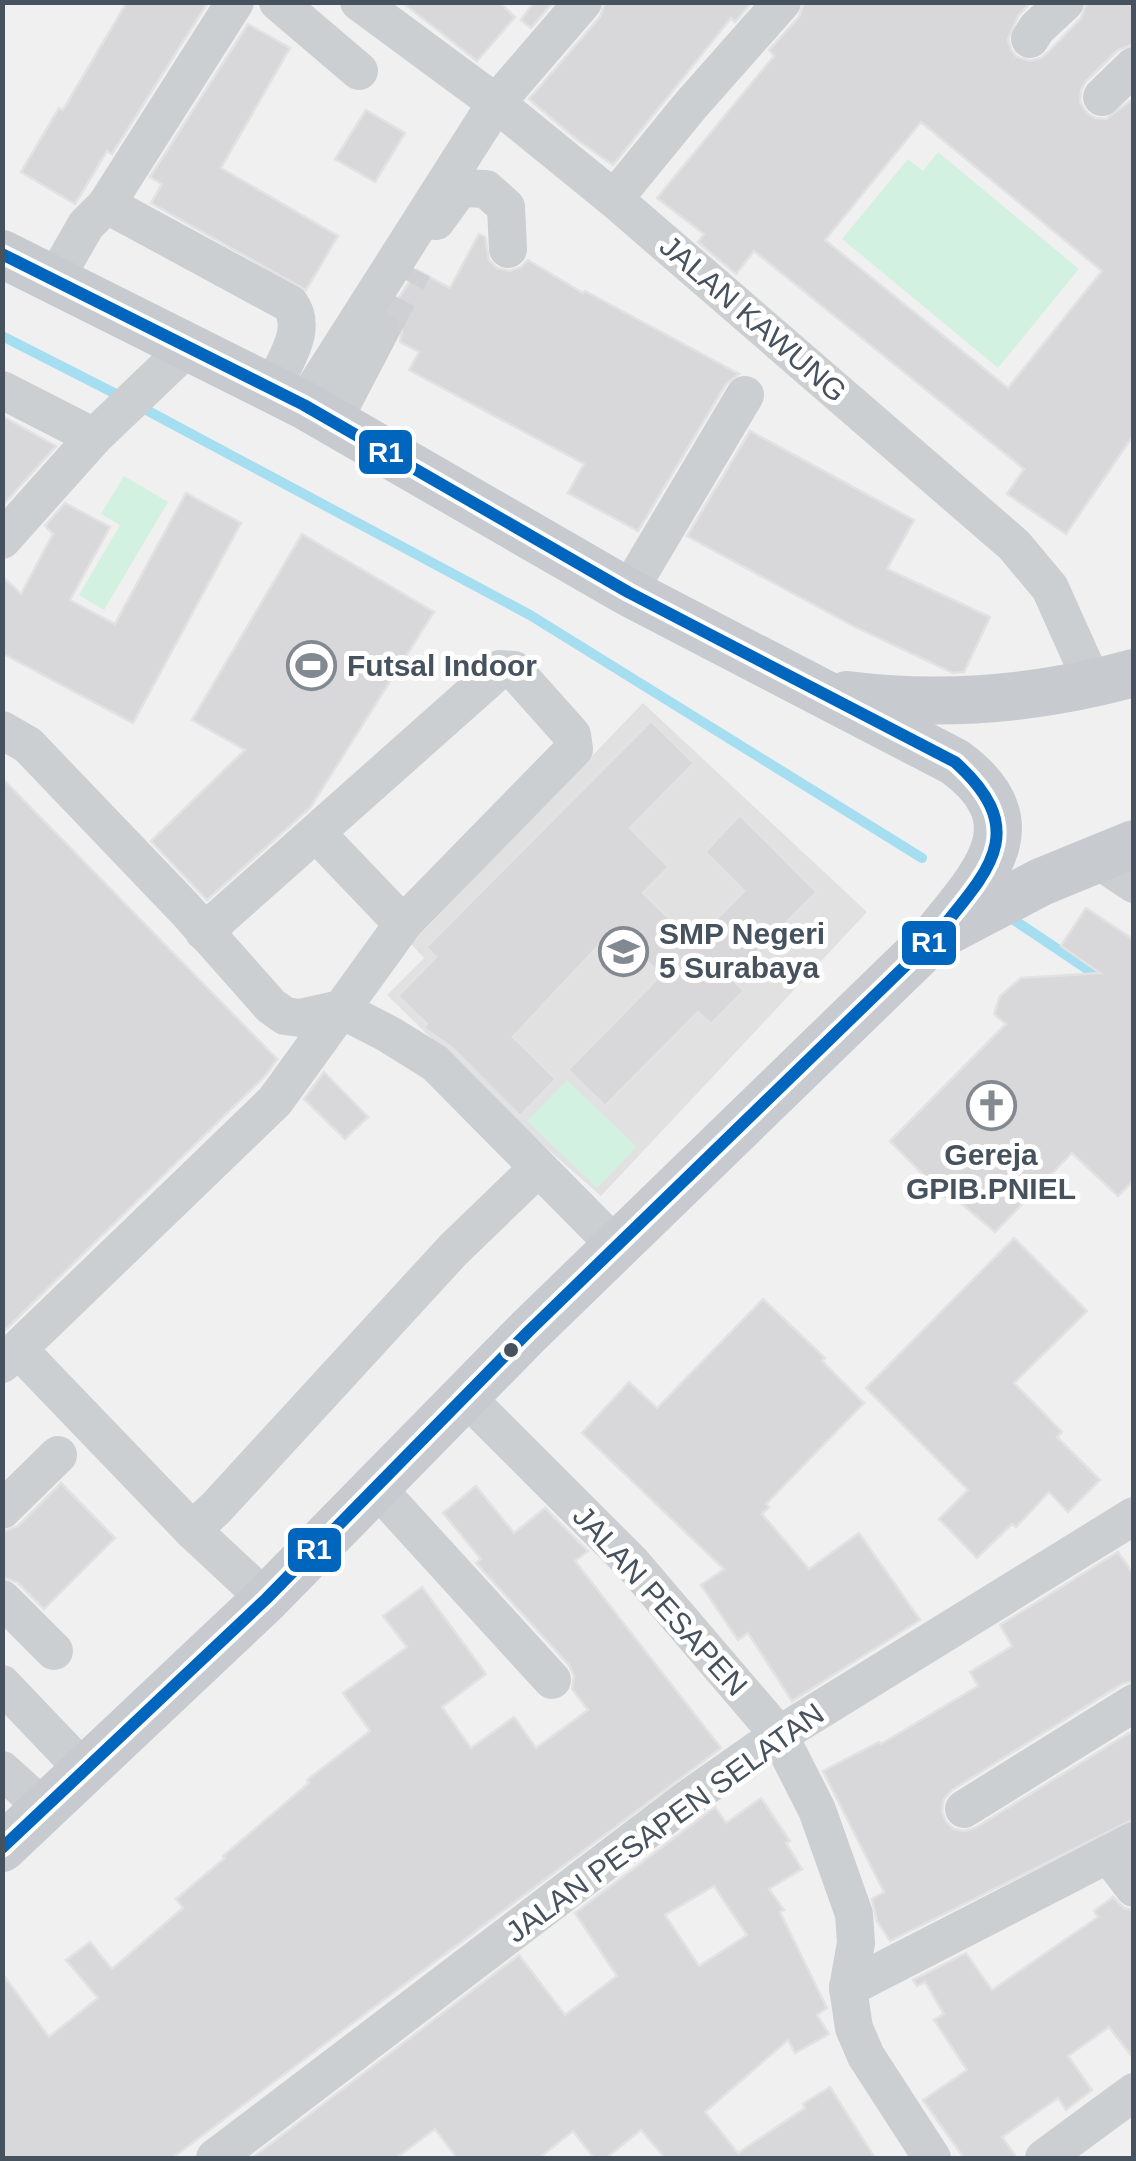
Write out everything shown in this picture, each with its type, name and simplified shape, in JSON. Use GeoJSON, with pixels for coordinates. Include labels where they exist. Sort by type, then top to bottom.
{"type":"FeatureCollection","features":[{"type":"Feature","properties":{"kind":"main road"},"geometry":{"type":"LineString","coordinates":[[2,254],[303,405],[628,592],[955,762],[988,792],[995,809],[996,851],[990,867],[934,938],[528,1332],[266,1600],[2,1848]]}},
{"type":"Feature","properties":{"kind":"main road"},"geometry":{"type":"LineString","coordinates":[[818,691],[895,701],[1016,698],[1113,678]]}},
{"type":"Feature","properties":{"kind":"main road"},"geometry":{"type":"LineString","coordinates":[[934,938],[1041,882],[1114,851]]}},
{"type":"Feature","properties":{"kind":"street"},"geometry":{"type":"LineString","coordinates":[[54,279],[86,225],[106,205],[235,2]]}},
{"type":"Feature","properties":{"kind":"street"},"geometry":{"type":"LineString","coordinates":[[278,2],[359,71]]}},
{"type":"Feature","properties":{"kind":"street"},"geometry":{"type":"LineString","coordinates":[[303,405],[496,103],[583,2]]}},
{"type":"Feature","properties":{"kind":"street"},"geometry":{"type":"LineString","coordinates":[[614,199],[782,2]]}},
{"type":"Feature","properties":{"kind":"street"},"geometry":{"type":"LineString","coordinates":[[1030,40],[1064,2]]}},
{"type":"Feature","properties":{"kind":"street","name":"JALAN KAWUNG"},"geometry":{"type":"LineString","coordinates":[[373,6],[614,199],[1014,544],[1113,678]]}},
{"type":"Feature","properties":{"kind":"street"},"geometry":{"type":"LineString","coordinates":[[1102,97],[1134,66]]}},
{"type":"Feature","properties":{"kind":"street"},"geometry":{"type":"LineString","coordinates":[[413,268],[443,208],[460,188],[486,189],[506,206],[508,249]]}},
{"type":"Feature","properties":{"kind":"street"},"geometry":{"type":"LineString","coordinates":[[106,205],[290,304],[298,316],[303,405]]}},
{"type":"Feature","properties":{"kind":"street"},"geometry":{"type":"LineString","coordinates":[[303,405],[380,331]]}},
{"type":"Feature","properties":{"kind":"street"},"geometry":{"type":"LineString","coordinates":[[2,540],[104,427],[187,348]]}},
{"type":"Feature","properties":{"kind":"street"},"geometry":{"type":"LineString","coordinates":[[2,390],[104,427]]}},
{"type":"Feature","properties":{"kind":"street"},"geometry":{"type":"LineString","coordinates":[[628,592],[745,395]]}},
{"type":"Feature","properties":{"kind":"street"},"geometry":{"type":"LineString","coordinates":[[204,932],[500,669],[514,670],[572,735],[574,749],[404,924],[275,1101],[10,1357],[266,1600]]}},
{"type":"Feature","properties":{"kind":"street"},"geometry":{"type":"LineString","coordinates":[[2,730],[28,745],[249,984],[285,1016],[300,1018],[340,1009],[434,1063],[617,1247]]}},
{"type":"Feature","properties":{"kind":"street"},"geometry":{"type":"LineString","coordinates":[[316,833],[404,924]]}},
{"type":"Feature","properties":{"kind":"street"},"geometry":{"type":"LineString","coordinates":[[1114,851],[1134,884]]}},
{"type":"Feature","properties":{"kind":"street"},"geometry":{"type":"LineString","coordinates":[[192,1530],[453,1250],[538,1168]]}},
{"type":"Feature","properties":{"kind":"street","name":"JALAN PESAPEN"},"geometry":{"type":"LineString","coordinates":[[466,1397],[632,1564],[779,1735],[817,1810],[854,1914],[856,1944],[848,1988],[854,2028],[866,2056],[932,2158]]}},
{"type":"Feature","properties":{"kind":"street"},"geometry":{"type":"LineString","coordinates":[[2,1510],[58,1455]]}},
{"type":"Feature","properties":{"kind":"street"},"geometry":{"type":"LineString","coordinates":[[375,1486],[552,1680]]}},
{"type":"Feature","properties":{"kind":"street","name":"JALAN PESAPEN SELATAN"},"geometry":{"type":"LineString","coordinates":[[215,2158],[689,1798],[779,1735],[1128,1531]]}},
{"type":"Feature","properties":{"kind":"street"},"geometry":{"type":"LineString","coordinates":[[2,1599],[54,1651]]}},
{"type":"Feature","properties":{"kind":"street"},"geometry":{"type":"LineString","coordinates":[[2,1684],[86,1772]]}},
{"type":"Feature","properties":{"kind":"street"},"geometry":{"type":"LineString","coordinates":[[964,1808],[1134,1702]]}},
{"type":"Feature","properties":{"kind":"street"},"geometry":{"type":"LineString","coordinates":[[2,1770],[45,1809]]}},
{"type":"Feature","properties":{"kind":"street"},"geometry":{"type":"LineString","coordinates":[[848,1988],[1120,1848],[1134,1888]]}},
{"type":"Feature","properties":{"kind":"street"},"geometry":{"type":"LineString","coordinates":[[1044,2158],[1134,2092]]}},
{"type":"Feature","properties":{"kind":"shaded area","name":"SMP Negeri 5 Surabaya"},"geometry":{"type":"Polygon","coordinates":[[[643,703],[867,912],[601,1196],[519,1124],[387,995],[424,958],[411,944],[643,703]]]}},
{"type":"Feature","properties":{"kind":"green space"},"geometry":{"type":"Polygon","coordinates":[[[938,152],[1079,269],[998,368],[842,239],[908,159],[923,171],[938,152]]]}},
{"type":"Feature","properties":{"kind":"green space"},"geometry":{"type":"Polygon","coordinates":[[[124,476],[168,502],[104,610],[79,595],[120,525],[101,514],[124,476]]]}},
{"type":"Feature","properties":{"kind":"green space"},"geometry":{"type":"Polygon","coordinates":[[[567,1080],[637,1147],[597,1188],[527,1121],[567,1080]]]}},
{"type":"Feature","properties":{"kind":"building"},"geometry":{"type":"Polygon","coordinates":[[[127,2],[208,2],[112,154],[107,151],[75,204],[21,172],[127,2]]]}},
{"type":"Feature","properties":{"kind":"building"},"geometry":{"type":"Polygon","coordinates":[[[402,2],[499,2],[515,17],[477,61],[402,2]]]}},
{"type":"Feature","properties":{"kind":"building"},"geometry":{"type":"Polygon","coordinates":[[[534,2],[553,2],[531,28],[521,20],[534,2]]]}},
{"type":"Feature","properties":{"kind":"building"},"geometry":{"type":"Polygon","coordinates":[[[605,2],[752,2],[735,22],[731,18],[613,165],[529,99],[600,17],[605,2]]]}},
{"type":"Feature","properties":{"kind":"building"},"geometry":{"type":"Polygon","coordinates":[[[804,2],[1031,2],[1018,16],[1008,39],[1017,57],[1030,61],[1041,58],[1081,18],[1087,2],[1134,2],[1134,44],[1118,50],[1086,81],[1080,102],[1087,113],[1106,119],[1134,98],[1134,434],[1066,534],[1007,494],[1024,469],[754,251],[736,274],[698,242],[704,234],[657,198],[774,56],[769,50],[799,17],[804,2]],[[921,122],[825,240],[1008,388],[1102,271],[921,122]]]}},
{"type":"Feature","properties":{"kind":"building"},"geometry":{"type":"Polygon","coordinates":[[[248,24],[290,48],[221,168],[338,236],[306,290],[151,203],[162,184],[150,177],[248,24]]]}},
{"type":"Feature","properties":{"kind":"building"},"geometry":{"type":"Polygon","coordinates":[[[366,110],[405,133],[375,182],[335,159],[366,110]]]}},
{"type":"Feature","properties":{"kind":"building"},"geometry":{"type":"Polygon","coordinates":[[[479,234],[485,237],[489,260],[497,268],[510,271],[528,260],[739,374],[726,384],[638,531],[568,493],[584,464],[409,370],[419,352],[400,342],[402,329],[390,311],[417,270],[450,288],[479,234]]]}},
{"type":"Feature","properties":{"kind":"building"},"geometry":{"type":"Polygon","coordinates":[[[2,416],[56,446],[2,506],[2,416]]]}},
{"type":"Feature","properties":{"kind":"building"},"geometry":{"type":"Polygon","coordinates":[[[750,431],[914,520],[887,569],[990,617],[964,672],[953,673],[855,627],[687,536],[750,431]]]}},
{"type":"Feature","properties":{"kind":"building"},"geometry":{"type":"Polygon","coordinates":[[[186,493],[241,523],[133,723],[2,653],[2,576],[21,594],[53,534],[45,526],[65,503],[110,527],[70,600],[115,624],[186,493]]]}},
{"type":"Feature","properties":{"kind":"building","name":"Futsal Indoor"},"geometry":{"type":"Polygon","coordinates":[[[302,534],[434,612],[310,808],[207,900],[151,841],[245,750],[192,720],[302,534]]]}},
{"type":"Feature","properties":{"kind":"building"},"geometry":{"type":"Polygon","coordinates":[[[651,721],[694,763],[630,828],[669,867],[643,893],[694,942],[744,891],[705,852],[740,815],[817,892],[731,978],[744,991],[711,1024],[698,1012],[605,1106],[568,1070],[661,975],[614,929],[513,1037],[556,1079],[520,1116],[451,1047],[424,1028],[427,1024],[398,996],[436,957],[426,947],[651,721]]]}},
{"type":"Feature","properties":{"kind":"building"},"geometry":{"type":"Polygon","coordinates":[[[2,778],[277,1059],[266,1075],[2,1333],[2,778]]]}},
{"type":"Feature","properties":{"kind":"building"},"geometry":{"type":"Polygon","coordinates":[[[1086,908],[1134,940],[1134,1180],[1118,1196],[1072,1153],[995,1232],[950,1194],[946,1198],[890,1141],[1006,1024],[994,1014],[1000,996],[1021,978],[1100,973],[1061,946],[1086,908]]]}},
{"type":"Feature","properties":{"kind":"building"},"geometry":{"type":"Polygon","coordinates":[[[324,1072],[368,1117],[345,1139],[304,1099],[324,1072]]]}},
{"type":"Feature","properties":{"kind":"building"},"geometry":{"type":"Polygon","coordinates":[[[1014,1238],[1087,1311],[1014,1383],[1062,1432],[1057,1437],[1100,1480],[1068,1512],[1049,1492],[1016,1527],[1012,1524],[977,1558],[939,1519],[968,1490],[866,1388],[1014,1238]]]}},
{"type":"Feature","properties":{"kind":"building"},"geometry":{"type":"Polygon","coordinates":[[[763,1299],[825,1358],[822,1361],[864,1403],[766,1504],[769,1507],[762,1514],[809,1569],[859,1533],[920,1620],[792,1701],[748,1633],[738,1640],[701,1585],[724,1569],[582,1433],[629,1382],[657,1408],[763,1299]]]}},
{"type":"Feature","properties":{"kind":"building"},"geometry":{"type":"Polygon","coordinates":[[[61,1483],[115,1538],[44,1609],[17,1582],[2,1577],[2,1532],[18,1526],[61,1483]]]}},
{"type":"Feature","properties":{"kind":"building"},"geometry":{"type":"Polygon","coordinates":[[[476,1486],[514,1533],[545,1508],[588,1551],[575,1561],[721,1748],[172,2158],[2,2158],[2,1973],[49,2037],[98,1998],[66,1960],[90,1942],[112,1969],[183,1908],[176,1899],[309,1783],[307,1780],[370,1731],[343,1693],[407,1647],[383,1616],[422,1587],[486,1674],[442,1707],[471,1748],[514,1717],[536,1748],[588,1710],[572,1689],[574,1676],[569,1665],[476,1563],[481,1559],[443,1513],[476,1486]]]}},
{"type":"Feature","properties":{"kind":"building"},"geometry":{"type":"Polygon","coordinates":[[[1118,1552],[1134,1575],[1134,1681],[1122,1684],[952,1790],[944,1799],[942,1811],[954,1829],[975,1828],[1134,1730],[1134,1819],[890,1941],[877,1921],[872,1899],[884,1892],[823,1771],[881,1744],[978,1686],[970,1672],[1012,1646],[1000,1625],[1118,1552]]]}},
{"type":"Feature","properties":{"kind":"building"},"geometry":{"type":"Polygon","coordinates":[[[761,1798],[790,1841],[786,1843],[802,1869],[769,1889],[784,1910],[780,1912],[827,2008],[817,2015],[829,2034],[795,2053],[788,2040],[705,2112],[738,2153],[830,2087],[875,2158],[665,2158],[641,2130],[606,2158],[594,2158],[573,2131],[539,2158],[457,2158],[435,2129],[396,2158],[252,2158],[519,1955],[565,2015],[617,1976],[575,1913],[715,1807],[726,1823],[761,1798]],[[714,1886],[665,1915],[699,1966],[747,1935],[714,1886]]]}},
{"type":"Feature","properties":{"kind":"building"},"geometry":{"type":"Polygon","coordinates":[[[1113,1897],[1124,1908],[1134,1910],[1134,2059],[1109,2027],[1068,2056],[1092,2090],[1066,2110],[1058,2098],[1002,2137],[1017,2158],[964,2158],[923,2100],[967,2070],[934,2020],[944,2014],[925,1982],[917,1986],[913,1980],[966,1953],[992,1990],[1098,1917],[1094,1911],[1113,1897]]]}},
{"type":"Feature","properties":{"kind":"waterway"},"geometry":{"type":"LineString","coordinates":[[2,336],[122,397]]}},
{"type":"Feature","properties":{"kind":"waterway"},"geometry":{"type":"LineString","coordinates":[[137,405],[530,615],[922,858]]}},
{"type":"Feature","properties":{"kind":"waterway"},"geometry":{"type":"LineString","coordinates":[[1008,916],[1102,979]]}},
{"type":"Feature","properties":{"kind":"tunnel"},"geometry":{"type":"LineString","coordinates":[[380,331],[413,268]]}},
{"type":"Feature","properties":{"kind":"transit line","name":"R1"},"geometry":{"type":"LineString","coordinates":[[2,254],[304,405],[628,592],[955,762],[979,787],[992,810],[997,831],[994,852],[985,872],[934,938],[528,1332],[266,1599],[2,1848]]}},
{"type":"Feature","properties":{"kind":"place","name":"Futsal Indoor"},"geometry":{"type":"Point","coordinates":[312,666]}},
{"type":"Feature","properties":{"kind":"place","name":"SMP Negeri 5 Surabaya"},"geometry":{"type":"Point","coordinates":[624,951]}},
{"type":"Feature","properties":{"kind":"place","name":"Gereja GPIB.PNIEL"},"geometry":{"type":"Point","coordinates":[991,1106]}}]}
